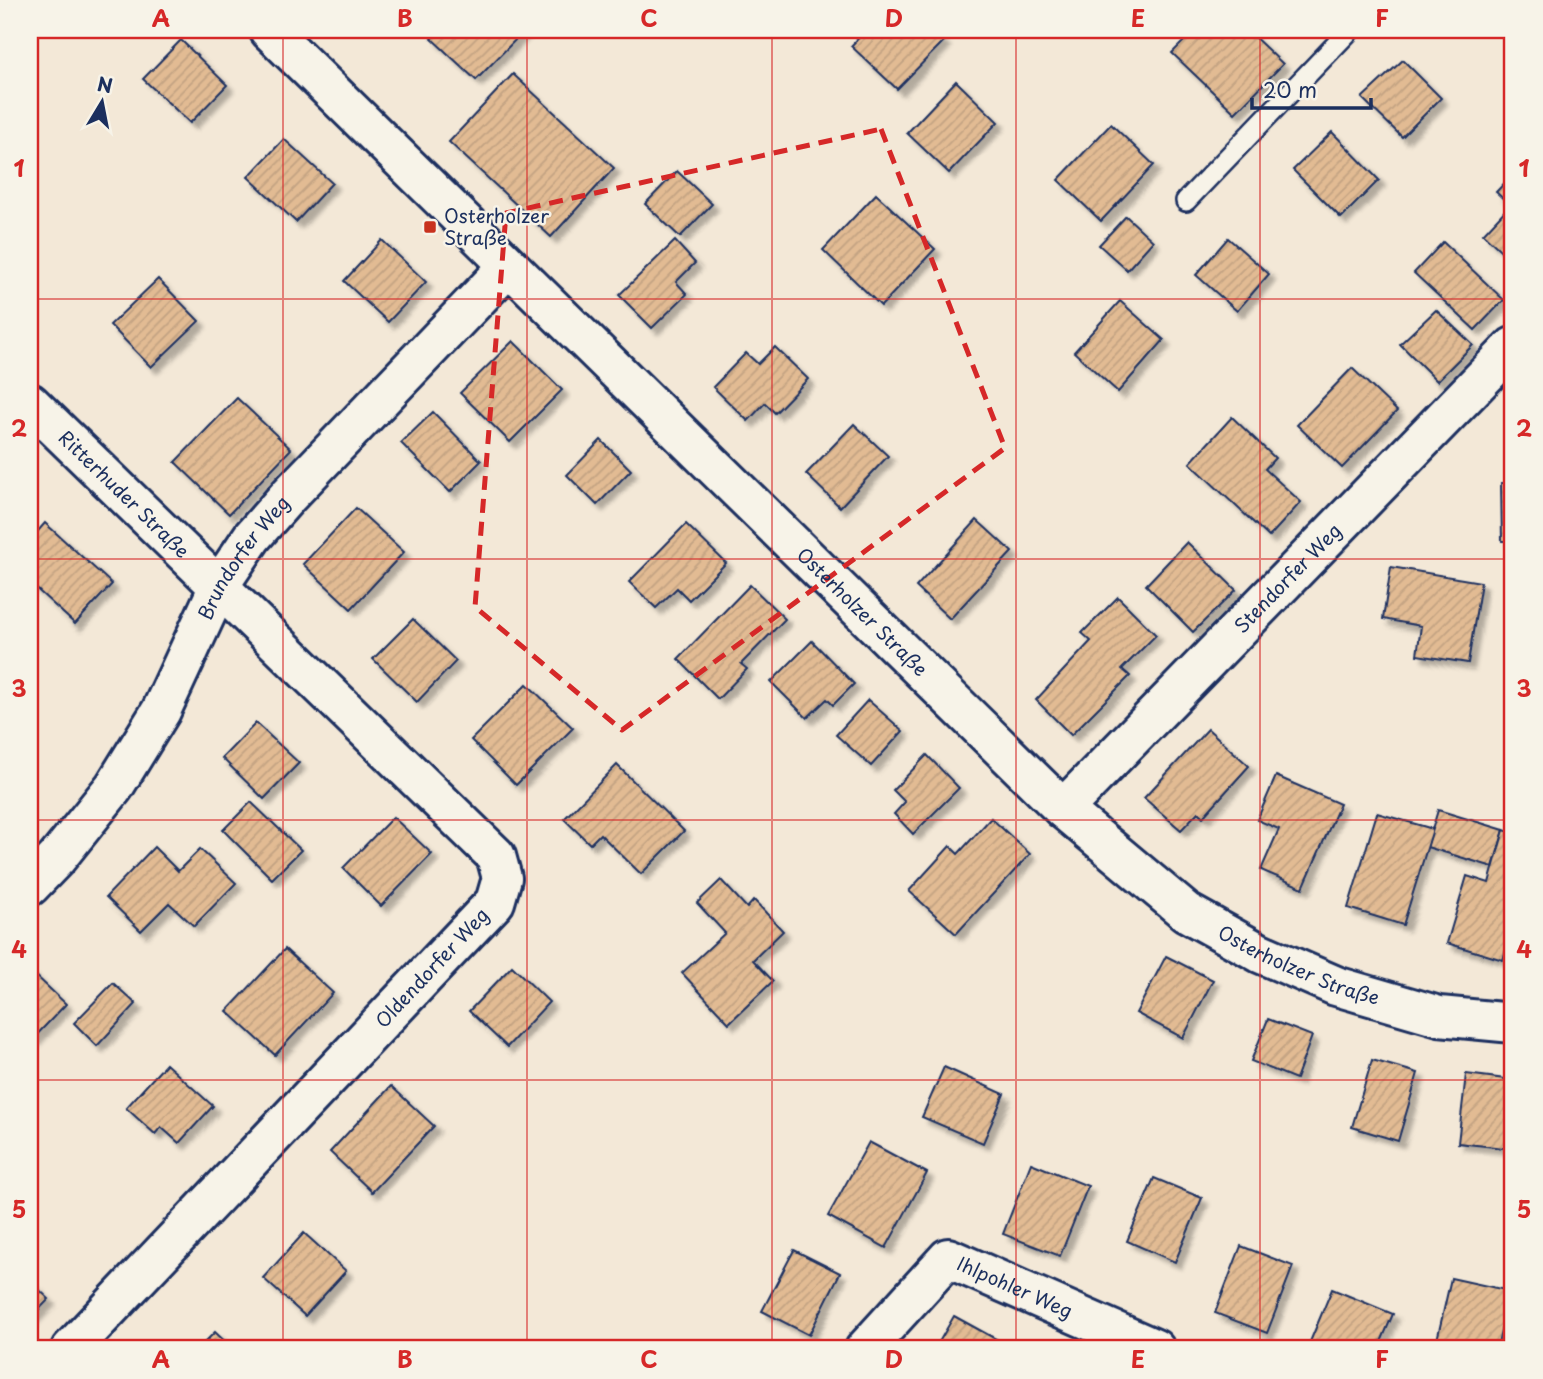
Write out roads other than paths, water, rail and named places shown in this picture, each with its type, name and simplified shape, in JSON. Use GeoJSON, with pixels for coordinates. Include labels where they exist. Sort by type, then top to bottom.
{"type":"FeatureCollection","features":[{"type":"Feature","properties":{"kind":"street","name":"Osterholzer Straße"},"geometry":{"type":"LineString","coordinates":[[269,30],[1063,809],[1186,912],[1260,953],[1336,986],[1439,1016],[1513,1023]]}},
{"type":"Feature","properties":{"kind":"street","name":"Brundorfer Weg"},"geometry":{"type":"LineString","coordinates":[[30,886],[57,858],[114,788],[161,711],[219,586],[252,537],[508,267]]}},
{"type":"Feature","properties":{"kind":"street","name":"Stendorfer Weg"},"geometry":{"type":"LineString","coordinates":[[1063,809],[1513,347]]}},
{"type":"Feature","properties":{"kind":"street","name":"Ritterhuder Straße"},"geometry":{"type":"LineString","coordinates":[[30,403],[219,586]]}},
{"type":"Feature","properties":{"kind":"street","name":"Oldendorfer Weg"},"geometry":{"type":"LineString","coordinates":[[71,1349],[495,902],[502,878],[496,856],[219,586]]}},
{"type":"Feature","properties":{"kind":"street","name":"Ihlpohler Weg"},"geometry":{"type":"LineString","coordinates":[[865,1349],[948,1258],[1155,1349]]}},
{"type":"Feature","properties":{"kind":"lane"},"geometry":{"type":"LineString","coordinates":[[1186,201],[1350,30]]}},
{"type":"Feature","properties":{"kind":"place","name":"Osterholzer Straße"},"geometry":{"type":"Point","coordinates":[430,227]}}]}
